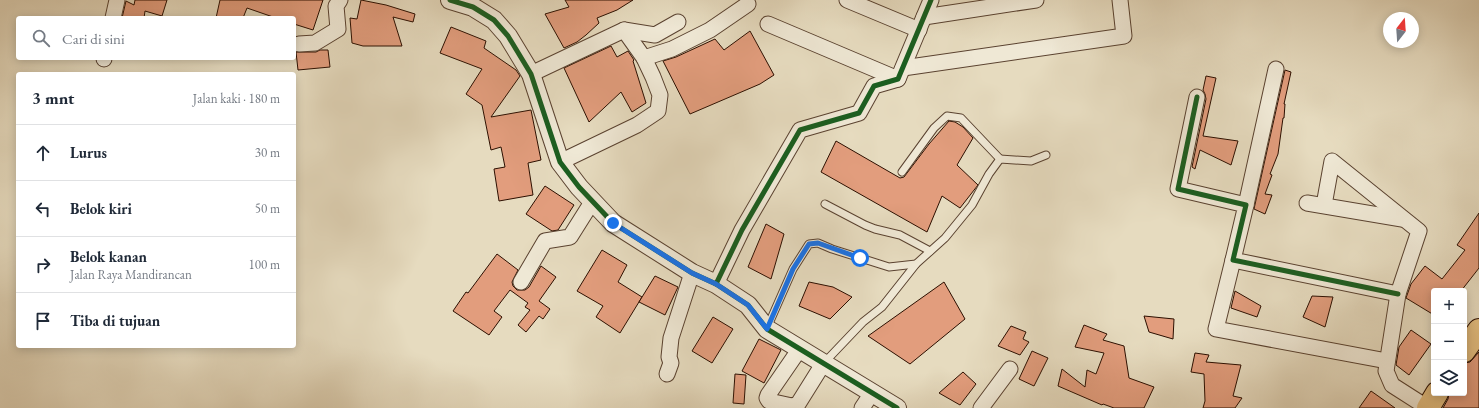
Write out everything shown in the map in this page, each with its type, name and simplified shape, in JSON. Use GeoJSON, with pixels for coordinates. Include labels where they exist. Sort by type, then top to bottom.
{"type":"FeatureCollection","features":[{"type":"Feature","properties":{"kind":"highway"},"geometry":{"type":"LineString","coordinates":[[1467,347],[1479,330]]}},
{"type":"Feature","properties":{"kind":"highway"},"geometry":{"type":"LineString","coordinates":[[1428,408],[1435,396]]}},
{"type":"Feature","properties":{"kind":"street"},"geometry":{"type":"LineString","coordinates":[[113,16],[117,0]]}},
{"type":"Feature","properties":{"kind":"street"},"geometry":{"type":"LineString","coordinates":[[299,44],[315,43],[338,29],[336,6],[340,0]]}},
{"type":"Feature","properties":{"kind":"street"},"geometry":{"type":"LineString","coordinates":[[450,0],[473,7],[494,20],[508,36],[531,74],[560,162],[592,202],[613,223],[692,273],[716,284],[748,305],[767,329],[897,408]]}},
{"type":"Feature","properties":{"kind":"street"},"geometry":{"type":"LineString","coordinates":[[847,0],[922,23],[1036,0]]}},
{"type":"Feature","properties":{"kind":"street"},"geometry":{"type":"LineString","coordinates":[[901,74],[931,0]]}},
{"type":"Feature","properties":{"kind":"street"},"geometry":{"type":"LineString","coordinates":[[716,284],[742,230],[800,130],[859,113],[874,86],[901,74],[1124,36],[1120,0]]}},
{"type":"Feature","properties":{"kind":"street"},"geometry":{"type":"LineString","coordinates":[[644,58],[672,49],[710,30],[748,4]]}},
{"type":"Feature","properties":{"kind":"street"},"geometry":{"type":"LineString","coordinates":[[531,74],[624,30],[655,35],[678,22]]}},
{"type":"Feature","properties":{"kind":"street"},"geometry":{"type":"LineString","coordinates":[[768,24],[901,74]]}},
{"type":"Feature","properties":{"kind":"street"},"geometry":{"type":"LineString","coordinates":[[560,162],[637,125],[658,110],[660,95],[653,77],[644,58],[624,30]]}},
{"type":"Feature","properties":{"kind":"street"},"geometry":{"type":"LineString","coordinates":[[1276,69],[1246,206],[1216,329],[1387,361]]}},
{"type":"Feature","properties":{"kind":"street"},"geometry":{"type":"LineString","coordinates":[[1197,98],[1178,190],[1246,206]]}},
{"type":"Feature","properties":{"kind":"street"},"geometry":{"type":"LineString","coordinates":[[1324,205],[1332,161],[1419,231],[1398,294],[1386,371],[1392,385],[1428,408]]}},
{"type":"Feature","properties":{"kind":"street"},"geometry":{"type":"LineString","coordinates":[[521,282],[545,241],[570,237],[592,202]]}},
{"type":"Feature","properties":{"kind":"street"},"geometry":{"type":"LineString","coordinates":[[1307,202],[1404,219]]}},
{"type":"Feature","properties":{"kind":"street"},"geometry":{"type":"LineString","coordinates":[[1233,260],[1398,294]]}},
{"type":"Feature","properties":{"kind":"street"},"geometry":{"type":"LineString","coordinates":[[667,374],[671,363],[669,357],[671,338],[692,273]]}},
{"type":"Feature","properties":{"kind":"street"},"geometry":{"type":"LineString","coordinates":[[800,350],[768,395],[767,398],[769,401],[792,406],[798,404],[823,364]]}},
{"type":"Feature","properties":{"kind":"street"},"geometry":{"type":"LineString","coordinates":[[982,408],[1010,368]]}},
{"type":"Feature","properties":{"kind":"street"},"geometry":{"type":"LineString","coordinates":[[862,408],[872,393]]}},
{"type":"Feature","properties":{"kind":"lane"},"geometry":{"type":"LineString","coordinates":[[902,172],[934,128],[947,116],[961,118],[1000,159],[1031,161],[1046,155]]}},
{"type":"Feature","properties":{"kind":"lane"},"geometry":{"type":"LineString","coordinates":[[823,364],[863,322],[882,307],[916,264],[945,238],[972,205],[989,174],[1000,159]]}},
{"type":"Feature","properties":{"kind":"lane"},"geometry":{"type":"LineString","coordinates":[[825,204],[865,225],[900,235],[930,251]]}},
{"type":"Feature","properties":{"kind":"lane"},"geometry":{"type":"LineString","coordinates":[[767,329],[793,269],[809,244],[818,243],[832,249],[890,267],[916,264]]}},
{"type":"Feature","properties":{"kind":"building"},"geometry":{"type":"Polygon","coordinates":[[[135,0],[167,0],[162,16],[145,11],[144,16],[122,16],[126,1],[134,5],[135,0]]]}},
{"type":"Feature","properties":{"kind":"building"},"geometry":{"type":"Polygon","coordinates":[[[220,0],[323,0],[313,30],[296,25],[296,16],[270,16],[247,8],[244,16],[216,16],[220,0]]]}},
{"type":"Feature","properties":{"kind":"building"},"geometry":{"type":"Polygon","coordinates":[[[361,0],[386,5],[415,14],[413,22],[393,17],[402,46],[363,46],[352,43],[350,18],[357,19],[361,0]]]}},
{"type":"Feature","properties":{"kind":"building"},"geometry":{"type":"Polygon","coordinates":[[[565,0],[633,0],[617,10],[597,18],[599,23],[586,35],[577,42],[564,48],[545,14],[569,7],[565,0]]]}},
{"type":"Feature","properties":{"kind":"building"},"geometry":{"type":"Polygon","coordinates":[[[451,27],[486,41],[484,48],[516,70],[520,76],[491,117],[531,110],[541,160],[528,163],[533,195],[499,201],[494,169],[505,167],[501,147],[491,150],[482,105],[466,94],[482,69],[440,53],[451,27]]]}},
{"type":"Feature","properties":{"kind":"building"},"geometry":{"type":"Polygon","coordinates":[[[750,31],[774,75],[760,84],[690,114],[663,61],[676,57],[715,39],[724,50],[750,31]]]}},
{"type":"Feature","properties":{"kind":"building"},"geometry":{"type":"Polygon","coordinates":[[[611,46],[617,57],[628,51],[634,60],[633,61],[646,103],[632,112],[621,92],[589,122],[564,68],[611,46]]]}},
{"type":"Feature","properties":{"kind":"building"},"geometry":{"type":"Polygon","coordinates":[[[320,50],[328,50],[330,67],[298,70],[296,52],[316,52],[320,50]]]}},
{"type":"Feature","properties":{"kind":"building"},"geometry":{"type":"Polygon","coordinates":[[[1285,70],[1291,72],[1284,104],[1284,118],[1278,154],[1270,174],[1272,175],[1265,194],[1272,195],[1265,214],[1254,209],[1285,70]]]}},
{"type":"Feature","properties":{"kind":"building"},"geometry":{"type":"Polygon","coordinates":[[[1206,76],[1216,78],[1203,136],[1238,141],[1231,165],[1200,150],[1195,169],[1192,167],[1206,99],[1203,90],[1206,76]]]}},
{"type":"Feature","properties":{"kind":"building"},"geometry":{"type":"Polygon","coordinates":[[[949,121],[955,122],[963,127],[973,138],[957,165],[978,185],[960,208],[942,196],[927,232],[821,172],[836,141],[900,178],[904,177],[949,121]]]}},
{"type":"Feature","properties":{"kind":"building"},"geometry":{"type":"Polygon","coordinates":[[[545,186],[574,205],[558,230],[552,231],[526,214],[545,186]]]}},
{"type":"Feature","properties":{"kind":"building"},"geometry":{"type":"Polygon","coordinates":[[[1479,213],[1479,268],[1463,288],[1431,288],[1431,313],[1406,298],[1411,284],[1425,266],[1442,279],[1465,250],[1457,245],[1479,213]]]}},
{"type":"Feature","properties":{"kind":"building"},"geometry":{"type":"Polygon","coordinates":[[[766,224],[784,234],[771,279],[748,267],[766,224]]]}},
{"type":"Feature","properties":{"kind":"building"},"geometry":{"type":"Polygon","coordinates":[[[602,250],[627,265],[618,282],[642,297],[620,333],[596,317],[603,306],[577,291],[602,250]]]}},
{"type":"Feature","properties":{"kind":"building"},"geometry":{"type":"Polygon","coordinates":[[[497,254],[518,270],[512,282],[513,286],[517,290],[525,290],[529,287],[541,266],[556,277],[539,301],[550,309],[543,319],[539,316],[526,332],[518,325],[530,310],[525,307],[528,303],[510,290],[494,311],[502,317],[489,335],[453,311],[466,292],[468,293],[497,254]]]}},
{"type":"Feature","properties":{"kind":"building"},"geometry":{"type":"Polygon","coordinates":[[[655,276],[678,287],[665,315],[639,302],[655,276]]]}},
{"type":"Feature","properties":{"kind":"building"},"geometry":{"type":"Polygon","coordinates":[[[809,282],[833,287],[852,297],[830,319],[799,306],[809,282]]]}},
{"type":"Feature","properties":{"kind":"building"},"geometry":{"type":"Polygon","coordinates":[[[944,282],[965,319],[910,364],[868,336],[944,282]]]}},
{"type":"Feature","properties":{"kind":"building"},"geometry":{"type":"Polygon","coordinates":[[[1235,291],[1261,306],[1257,317],[1231,308],[1235,291]]]}},
{"type":"Feature","properties":{"kind":"building"},"geometry":{"type":"Polygon","coordinates":[[[1312,296],[1333,297],[1325,327],[1303,317],[1312,296]]]}},
{"type":"Feature","properties":{"kind":"building"},"geometry":{"type":"Polygon","coordinates":[[[1144,316],[1174,319],[1173,339],[1149,332],[1144,316]]]}},
{"type":"Feature","properties":{"kind":"building"},"geometry":{"type":"Polygon","coordinates":[[[713,317],[733,329],[712,363],[692,351],[713,317]]]}},
{"type":"Feature","properties":{"kind":"building"},"geometry":{"type":"Polygon","coordinates":[[[1084,325],[1107,334],[1103,340],[1124,346],[1129,378],[1154,387],[1144,408],[1114,408],[1103,404],[1102,405],[1058,386],[1062,369],[1085,387],[1087,370],[1096,374],[1104,353],[1075,347],[1084,325]]]}},
{"type":"Feature","properties":{"kind":"building"},"geometry":{"type":"Polygon","coordinates":[[[1011,326],[1026,332],[1023,339],[1029,342],[1020,355],[998,346],[1011,326]]]}},
{"type":"Feature","properties":{"kind":"building"},"geometry":{"type":"Polygon","coordinates":[[[1411,330],[1431,344],[1409,375],[1396,365],[1399,347],[1411,330]]]}},
{"type":"Feature","properties":{"kind":"building"},"geometry":{"type":"Polygon","coordinates":[[[759,339],[781,350],[764,383],[742,371],[759,339]]]}},
{"type":"Feature","properties":{"kind":"building"},"geometry":{"type":"Polygon","coordinates":[[[1032,351],[1048,358],[1034,386],[1019,379],[1032,351]]]}},
{"type":"Feature","properties":{"kind":"building"},"geometry":{"type":"Polygon","coordinates":[[[1479,352],[1479,408],[1443,408],[1448,396],[1467,396],[1467,362],[1470,362],[1479,352]]]}},
{"type":"Feature","properties":{"kind":"building"},"geometry":{"type":"Polygon","coordinates":[[[1195,353],[1209,355],[1206,362],[1241,365],[1233,396],[1242,398],[1235,408],[1203,408],[1205,401],[1204,374],[1191,372],[1195,353]]]}},
{"type":"Feature","properties":{"kind":"building"},"geometry":{"type":"Polygon","coordinates":[[[963,372],[976,384],[960,405],[939,393],[963,372]]]}},
{"type":"Feature","properties":{"kind":"building"},"geometry":{"type":"Polygon","coordinates":[[[735,374],[746,375],[744,404],[733,403],[735,374]]]}},
{"type":"Feature","properties":{"kind":"building"},"geometry":{"type":"Polygon","coordinates":[[[1371,391],[1395,408],[1359,408],[1371,391]]]}},
{"type":"Feature","properties":{"kind":"cycle path"},"geometry":{"type":"LineString","coordinates":[[450,0],[473,7],[494,20],[508,36],[531,74],[560,162],[579,187],[613,223],[692,273],[716,284],[748,305],[767,329],[897,408]]}},
{"type":"Feature","properties":{"kind":"cycle path"},"geometry":{"type":"LineString","coordinates":[[716,284],[742,230],[800,130],[859,113],[874,86],[898,79],[931,0]]}},
{"type":"Feature","properties":{"kind":"cycle path"},"geometry":{"type":"LineString","coordinates":[[1197,97],[1178,189],[1246,205],[1233,260],[1398,294]]}},
{"type":"Feature","properties":{"kind":"route"},"geometry":{"type":"LineString","coordinates":[[613,223],[692,273],[716,284],[748,305],[767,329],[793,269],[809,244],[818,243],[860,258]]}}]}
